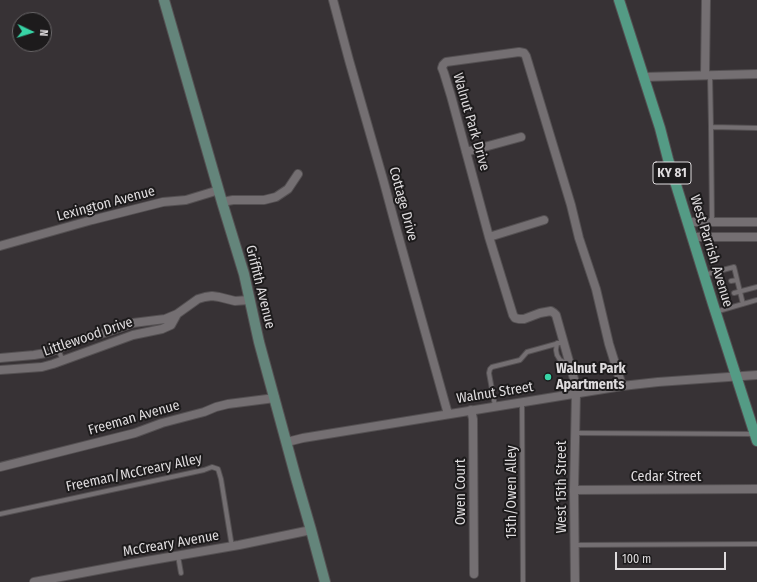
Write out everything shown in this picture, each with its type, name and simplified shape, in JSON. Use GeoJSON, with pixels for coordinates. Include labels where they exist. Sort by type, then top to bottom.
{"type":"FeatureCollection","features":[{"type":"Feature","properties":{"kind":"main road","name":"West Parrish Avenue"},"geometry":{"type":"LineString","coordinates":[[619,0],[660,128],[668,159],[715,312],[756,436]]}},
{"type":"Feature","properties":{"kind":"street","name":"Griffith Avenue"},"geometry":{"type":"LineString","coordinates":[[164,0],[244,274],[259,342],[296,478],[312,530],[324,582]]}},
{"type":"Feature","properties":{"kind":"street","name":"Cottage Drive"},"geometry":{"type":"LineString","coordinates":[[333,0],[448,414]]}},
{"type":"Feature","properties":{"kind":"street"},"geometry":{"type":"LineString","coordinates":[[706,0],[707,75]]}},
{"type":"Feature","properties":{"kind":"street","name":"Walnut Park Drive"},"geometry":{"type":"LineString","coordinates":[[576,393],[569,361],[560,342],[556,315],[551,311],[540,313],[524,319],[519,319],[515,318],[513,315],[489,236],[442,68],[443,64],[446,62],[512,52],[524,53],[526,56],[553,149],[571,204],[579,238],[596,289],[609,344],[622,386]]}},
{"type":"Feature","properties":{"kind":"street"},"geometry":{"type":"LineString","coordinates":[[643,77],[757,74]]}},
{"type":"Feature","properties":{"kind":"street"},"geometry":{"type":"LineString","coordinates":[[466,152],[521,137]]}},
{"type":"Feature","properties":{"kind":"street"},"geometry":{"type":"LineString","coordinates":[[222,202],[233,200],[264,200],[276,197],[288,189],[298,174]]}},
{"type":"Feature","properties":{"kind":"street","name":"Lexington Avenue"},"geometry":{"type":"LineString","coordinates":[[0,246],[92,220],[163,202],[190,199],[219,190]]}},
{"type":"Feature","properties":{"kind":"street"},"geometry":{"type":"LineString","coordinates":[[489,236],[544,220]]}},
{"type":"Feature","properties":{"kind":"street"},"geometry":{"type":"LineString","coordinates":[[688,222],[757,222]]}},
{"type":"Feature","properties":{"kind":"street"},"geometry":{"type":"LineString","coordinates":[[692,237],[757,237]]}},
{"type":"Feature","properties":{"kind":"street","name":"Littlewood Drive"},"geometry":{"type":"LineString","coordinates":[[0,358],[46,353],[81,339],[133,323],[165,319],[177,314],[198,299],[205,297],[218,297],[235,301],[249,300]]}},
{"type":"Feature","properties":{"kind":"street","name":"Littlewood Drive"},"geometry":{"type":"LineString","coordinates":[[0,370],[42,367],[63,361],[134,335],[162,329],[171,324],[177,314]]}},
{"type":"Feature","properties":{"kind":"street","name":"Walnut Street"},"geometry":{"type":"LineString","coordinates":[[287,442],[303,438],[622,386],[757,375]]}},
{"type":"Feature","properties":{"kind":"street","name":"West 15th Street"},"geometry":{"type":"LineString","coordinates":[[575,582],[574,490],[576,393]]}},
{"type":"Feature","properties":{"kind":"street","name":"Freeman Avenue"},"geometry":{"type":"LineString","coordinates":[[0,466],[135,433],[162,423],[228,404],[275,398]]}},
{"type":"Feature","properties":{"kind":"street","name":"Owen Court"},"geometry":{"type":"LineString","coordinates":[[471,410],[473,419],[474,574]]}},
{"type":"Feature","properties":{"kind":"street","name":"Cedar Street"},"geometry":{"type":"LineString","coordinates":[[574,490],[757,490]]}},
{"type":"Feature","properties":{"kind":"street","name":"McCreary Avenue"},"geometry":{"type":"LineString","coordinates":[[34,582],[232,547],[312,530]]}},
{"type":"Feature","properties":{"kind":"lane"},"geometry":{"type":"LineString","coordinates":[[707,75],[711,127],[712,222]]}},
{"type":"Feature","properties":{"kind":"lane"},"geometry":{"type":"LineString","coordinates":[[711,127],[757,128]]}},
{"type":"Feature","properties":{"kind":"lane"},"geometry":{"type":"LineString","coordinates":[[704,275],[734,267],[743,304]]}},
{"type":"Feature","properties":{"kind":"lane"},"geometry":{"type":"LineString","coordinates":[[717,272],[722,284],[728,308]]}},
{"type":"Feature","properties":{"kind":"lane"},"geometry":{"type":"LineString","coordinates":[[731,281],[737,280]]}},
{"type":"Feature","properties":{"kind":"lane"},"geometry":{"type":"LineString","coordinates":[[734,293],[757,287]]}},
{"type":"Feature","properties":{"kind":"lane"},"geometry":{"type":"LineString","coordinates":[[715,312],[757,300]]}},
{"type":"Feature","properties":{"kind":"lane"},"geometry":{"type":"LineString","coordinates":[[112,330],[117,341]]}},
{"type":"Feature","properties":{"kind":"lane"},"geometry":{"type":"LineString","coordinates":[[495,406],[489,373],[492,366],[520,360],[527,352],[560,342]]}},
{"type":"Feature","properties":{"kind":"lane"},"geometry":{"type":"LineString","coordinates":[[58,349],[63,361]]}},
{"type":"Feature","properties":{"kind":"lane","name":"15th/Owen Alley"},"geometry":{"type":"LineString","coordinates":[[522,402],[523,582]]}},
{"type":"Feature","properties":{"kind":"lane"},"geometry":{"type":"LineString","coordinates":[[575,433],[756,436]]}},
{"type":"Feature","properties":{"kind":"lane","name":"Freeman/McCreary Alley"},"geometry":{"type":"LineString","coordinates":[[0,514],[212,467],[218,469],[221,479],[232,547]]}},
{"type":"Feature","properties":{"kind":"lane"},"geometry":{"type":"LineString","coordinates":[[575,545],[757,544]]}},
{"type":"Feature","properties":{"kind":"lane"},"geometry":{"type":"LineString","coordinates":[[178,556],[181,573]]}},
{"type":"Feature","properties":{"kind":"place","name":"Walnut Park Apartments"},"geometry":{"type":"Point","coordinates":[548,377]}}]}
